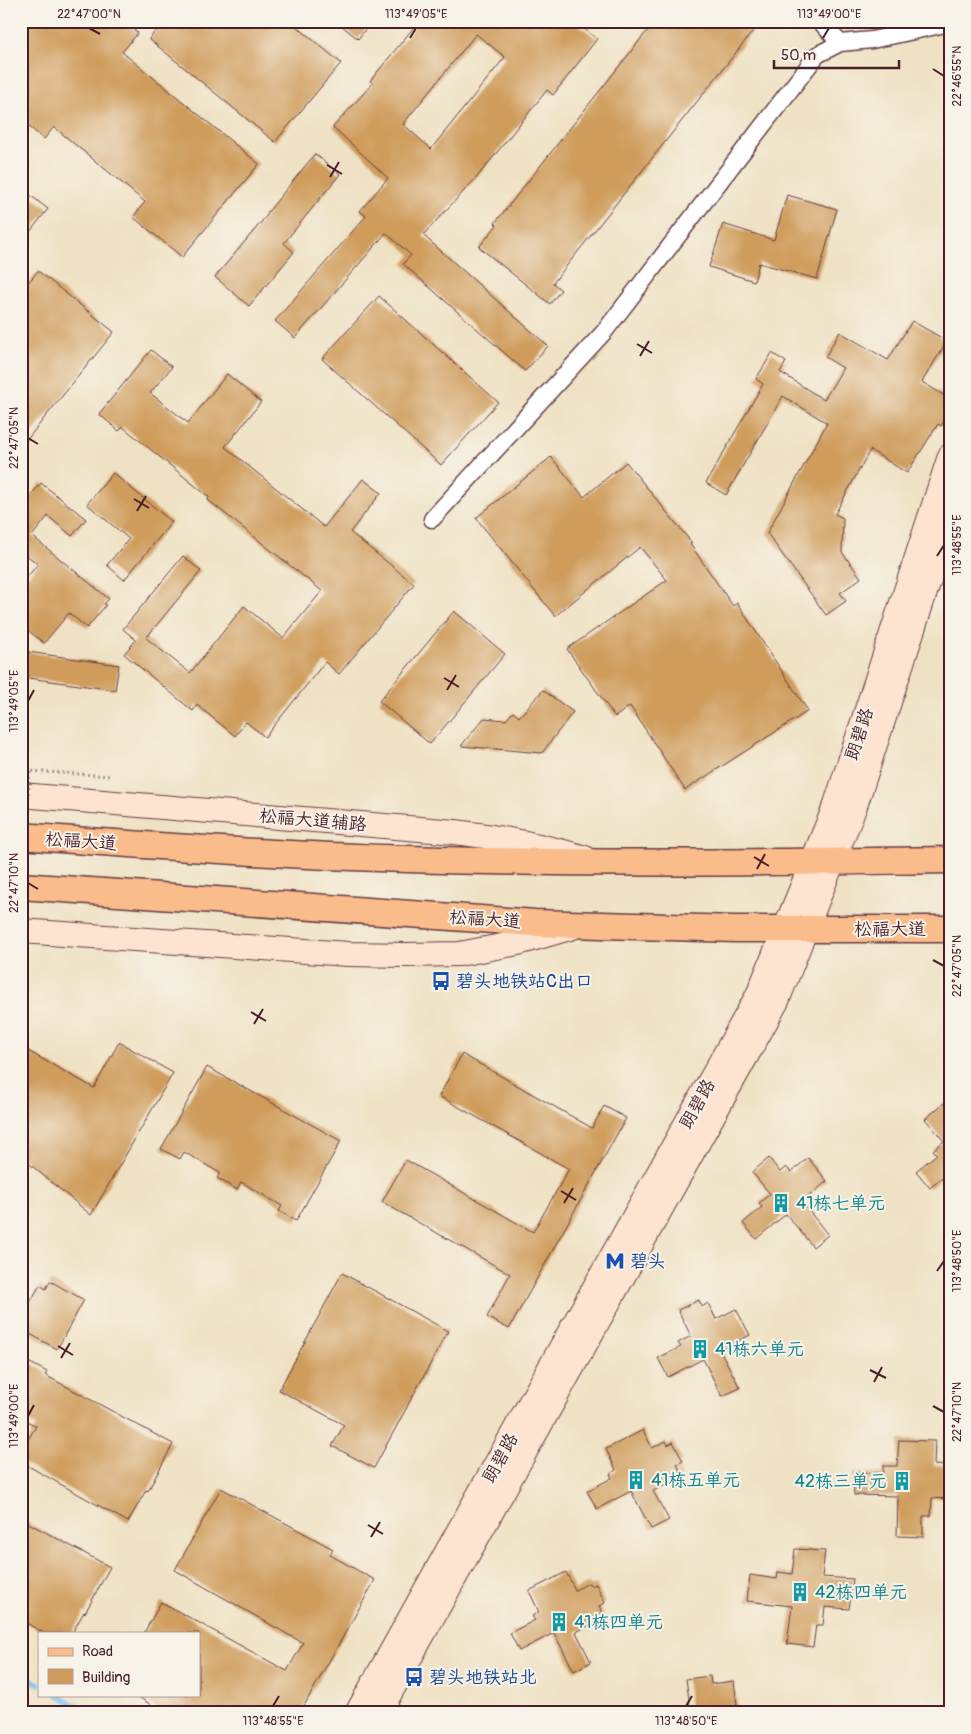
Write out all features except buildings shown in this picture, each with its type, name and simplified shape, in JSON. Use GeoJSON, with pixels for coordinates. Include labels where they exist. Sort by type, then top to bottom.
{"type":"FeatureCollection","features":[{"type":"Feature","properties":{"kind":"main road","name":"松福大道"},"geometry":{"type":"LineString","coordinates":[[21,836],[184,848],[388,858],[601,863],[950,860]]}},
{"type":"Feature","properties":{"kind":"main road","name":"松福大道"},"geometry":{"type":"LineString","coordinates":[[21,886],[526,922],[736,929],[950,929]]}},
{"type":"Feature","properties":{"kind":"street"},"geometry":{"type":"LineString","coordinates":[[820,21],[840,43]]}},
{"type":"Feature","properties":{"kind":"street"},"geometry":{"type":"LineString","coordinates":[[432,519],[604,332],[817,55],[840,43],[872,40],[950,23]]}},
{"type":"Feature","properties":{"kind":"street","name":"朗碧路"},"geometry":{"type":"LineString","coordinates":[[357,1713],[795,929],[822,862],[836,804],[950,456]]}},
{"type":"Feature","properties":{"kind":"street","name":"朗碧路"},"geometry":{"type":"LineString","coordinates":[[822,862],[855,806],[950,516]]}},
{"type":"Feature","properties":{"kind":"street","name":"松福大道辅路"},"geometry":{"type":"LineString","coordinates":[[21,795],[500,837],[544,846],[601,863]]}},
{"type":"Feature","properties":{"kind":"street"},"geometry":{"type":"LineString","coordinates":[[21,931],[348,954],[406,955],[459,954],[518,943],[582,924]]}},
{"type":"Feature","properties":{"kind":"street","name":"朗碧路"},"geometry":{"type":"LineString","coordinates":[[379,1713],[777,1001],[795,929]]}},
{"type":"Feature","properties":{"kind":"path"},"geometry":{"type":"LineString","coordinates":[[21,770],[111,776]]}},
{"type":"Feature","properties":{"kind":"path"},"geometry":{"type":"LineString","coordinates":[[21,893],[30,771]]}},
{"type":"Feature","properties":{"kind":"waterway"},"geometry":{"type":"LineString","coordinates":[[21,1674],[38,1683]]}},
{"type":"Feature","properties":{"kind":"waterway"},"geometry":{"type":"LineString","coordinates":[[60,1696],[89,1713]]}},
{"type":"Feature","properties":{"kind":"place","name":"碧头地铁站C出口"},"geometry":{"type":"Point","coordinates":[441,981]}},
{"type":"Feature","properties":{"kind":"place","name":"41栋七单元"},"geometry":{"type":"Point","coordinates":[781,1203]}},
{"type":"Feature","properties":{"kind":"place","name":"碧头"},"geometry":{"type":"Point","coordinates":[615,1261]}},
{"type":"Feature","properties":{"kind":"place","name":"41栋六单元"},"geometry":{"type":"Point","coordinates":[700,1349]}},
{"type":"Feature","properties":{"kind":"place","name":"41栋五单元"},"geometry":{"type":"Point","coordinates":[636,1480]}},
{"type":"Feature","properties":{"kind":"place","name":"42栋三单元"},"geometry":{"type":"Point","coordinates":[902,1481]}},
{"type":"Feature","properties":{"kind":"place","name":"42栋四单元"},"geometry":{"type":"Point","coordinates":[800,1592]}},
{"type":"Feature","properties":{"kind":"place","name":"41栋四单元"},"geometry":{"type":"Point","coordinates":[559,1622]}},
{"type":"Feature","properties":{"kind":"place","name":"碧头地铁站北"},"geometry":{"type":"Point","coordinates":[414,1677]}}]}
